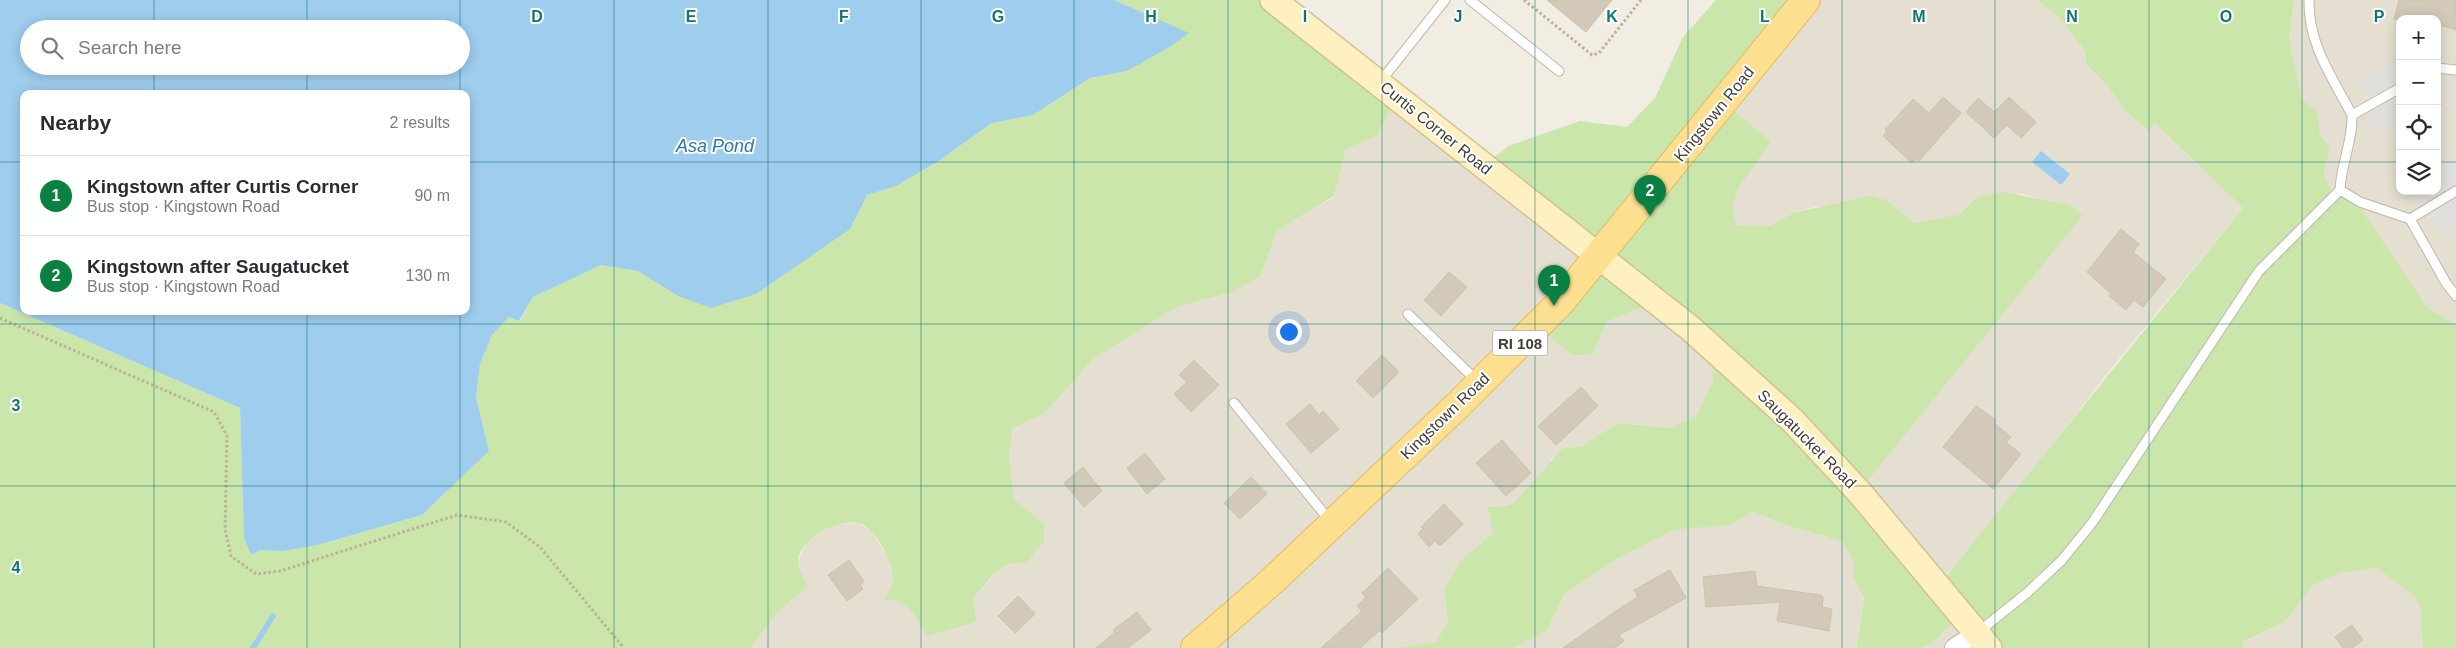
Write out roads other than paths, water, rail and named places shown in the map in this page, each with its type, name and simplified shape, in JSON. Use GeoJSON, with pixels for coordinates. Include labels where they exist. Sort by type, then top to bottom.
{"type":"FeatureCollection","features":[{"type":"Feature","properties":{"kind":"main road","name":"Kingstown Road"},"geometry":{"type":"LineString","coordinates":[[1195,648],[1271,582],[1480,384],[1560,303],[1806,0]]}},
{"type":"Feature","properties":{"kind":"street","name":"Curtis Corner Road"},"geometry":{"type":"LineString","coordinates":[[1273,0],[1380,82],[1599,257]]}},
{"type":"Feature","properties":{"kind":"street","name":"Saugatucket Road"},"geometry":{"type":"LineString","coordinates":[[1599,257],[1690,328],[1792,420],[1860,493],[1983,640]]}},
{"type":"Feature","properties":{"kind":"street"},"geometry":{"type":"LineString","coordinates":[[1954,648],[1983,640]]}},
{"type":"Feature","properties":{"kind":"lane"},"geometry":{"type":"LineString","coordinates":[[1380,82],[1445,0]]}},
{"type":"Feature","properties":{"kind":"lane"},"geometry":{"type":"LineString","coordinates":[[1470,0],[1559,71]]}},
{"type":"Feature","properties":{"kind":"lane"},"geometry":{"type":"LineString","coordinates":[[1983,640],[2027,593],[2062,560],[2092,523],[2259,271],[2340,190],[2340,175],[2352,128],[2352,115],[2312,37],[2309,19],[2309,0]]}},
{"type":"Feature","properties":{"kind":"lane"},"geometry":{"type":"LineString","coordinates":[[2441,68],[2456,70]]}},
{"type":"Feature","properties":{"kind":"lane"},"geometry":{"type":"LineString","coordinates":[[2352,115],[2396,90]]}},
{"type":"Feature","properties":{"kind":"lane"},"geometry":{"type":"LineString","coordinates":[[2340,190],[2360,202],[2410,219],[2456,296]]}},
{"type":"Feature","properties":{"kind":"lane"},"geometry":{"type":"LineString","coordinates":[[2410,219],[2456,192]]}},
{"type":"Feature","properties":{"kind":"lane"},"geometry":{"type":"LineString","coordinates":[[1408,314],[1480,384]]}},
{"type":"Feature","properties":{"kind":"lane"},"geometry":{"type":"LineString","coordinates":[[1234,403],[1332,524]]}},
{"type":"Feature","properties":{"kind":"water","name":"Asa Pond"},"geometry":{"type":"Polygon","coordinates":[[[0,0],[1114,0],[1189,33],[1171,46],[1127,71],[1090,78],[1033,115],[992,123],[937,162],[896,186],[867,195],[850,229],[756,294],[711,308],[678,296],[638,271],[601,265],[533,297],[519,321],[509,317],[492,335],[480,364],[476,397],[489,451],[422,515],[314,546],[283,551],[261,550],[251,555],[244,538],[240,408],[27,315],[470,315],[470,90],[20,90],[20,312],[0,303],[0,0]]]}},
{"type":"Feature","properties":{"kind":"water"},"geometry":{"type":"Polygon","coordinates":[[[2041,151],[2070,174],[2061,185],[2032,162],[2041,151]]]}},
{"type":"Feature","properties":{"kind":"waterway"},"geometry":{"type":"LineString","coordinates":[[253,648],[273,616]]}},
{"type":"Feature","properties":{"kind":"place","name":"Kingstown after Saugatucket"},"geometry":{"type":"Point","coordinates":[1650,216]}},
{"type":"Feature","properties":{"kind":"place","name":"Kingstown after Curtis Corner"},"geometry":{"type":"Point","coordinates":[1554,306]}}]}
